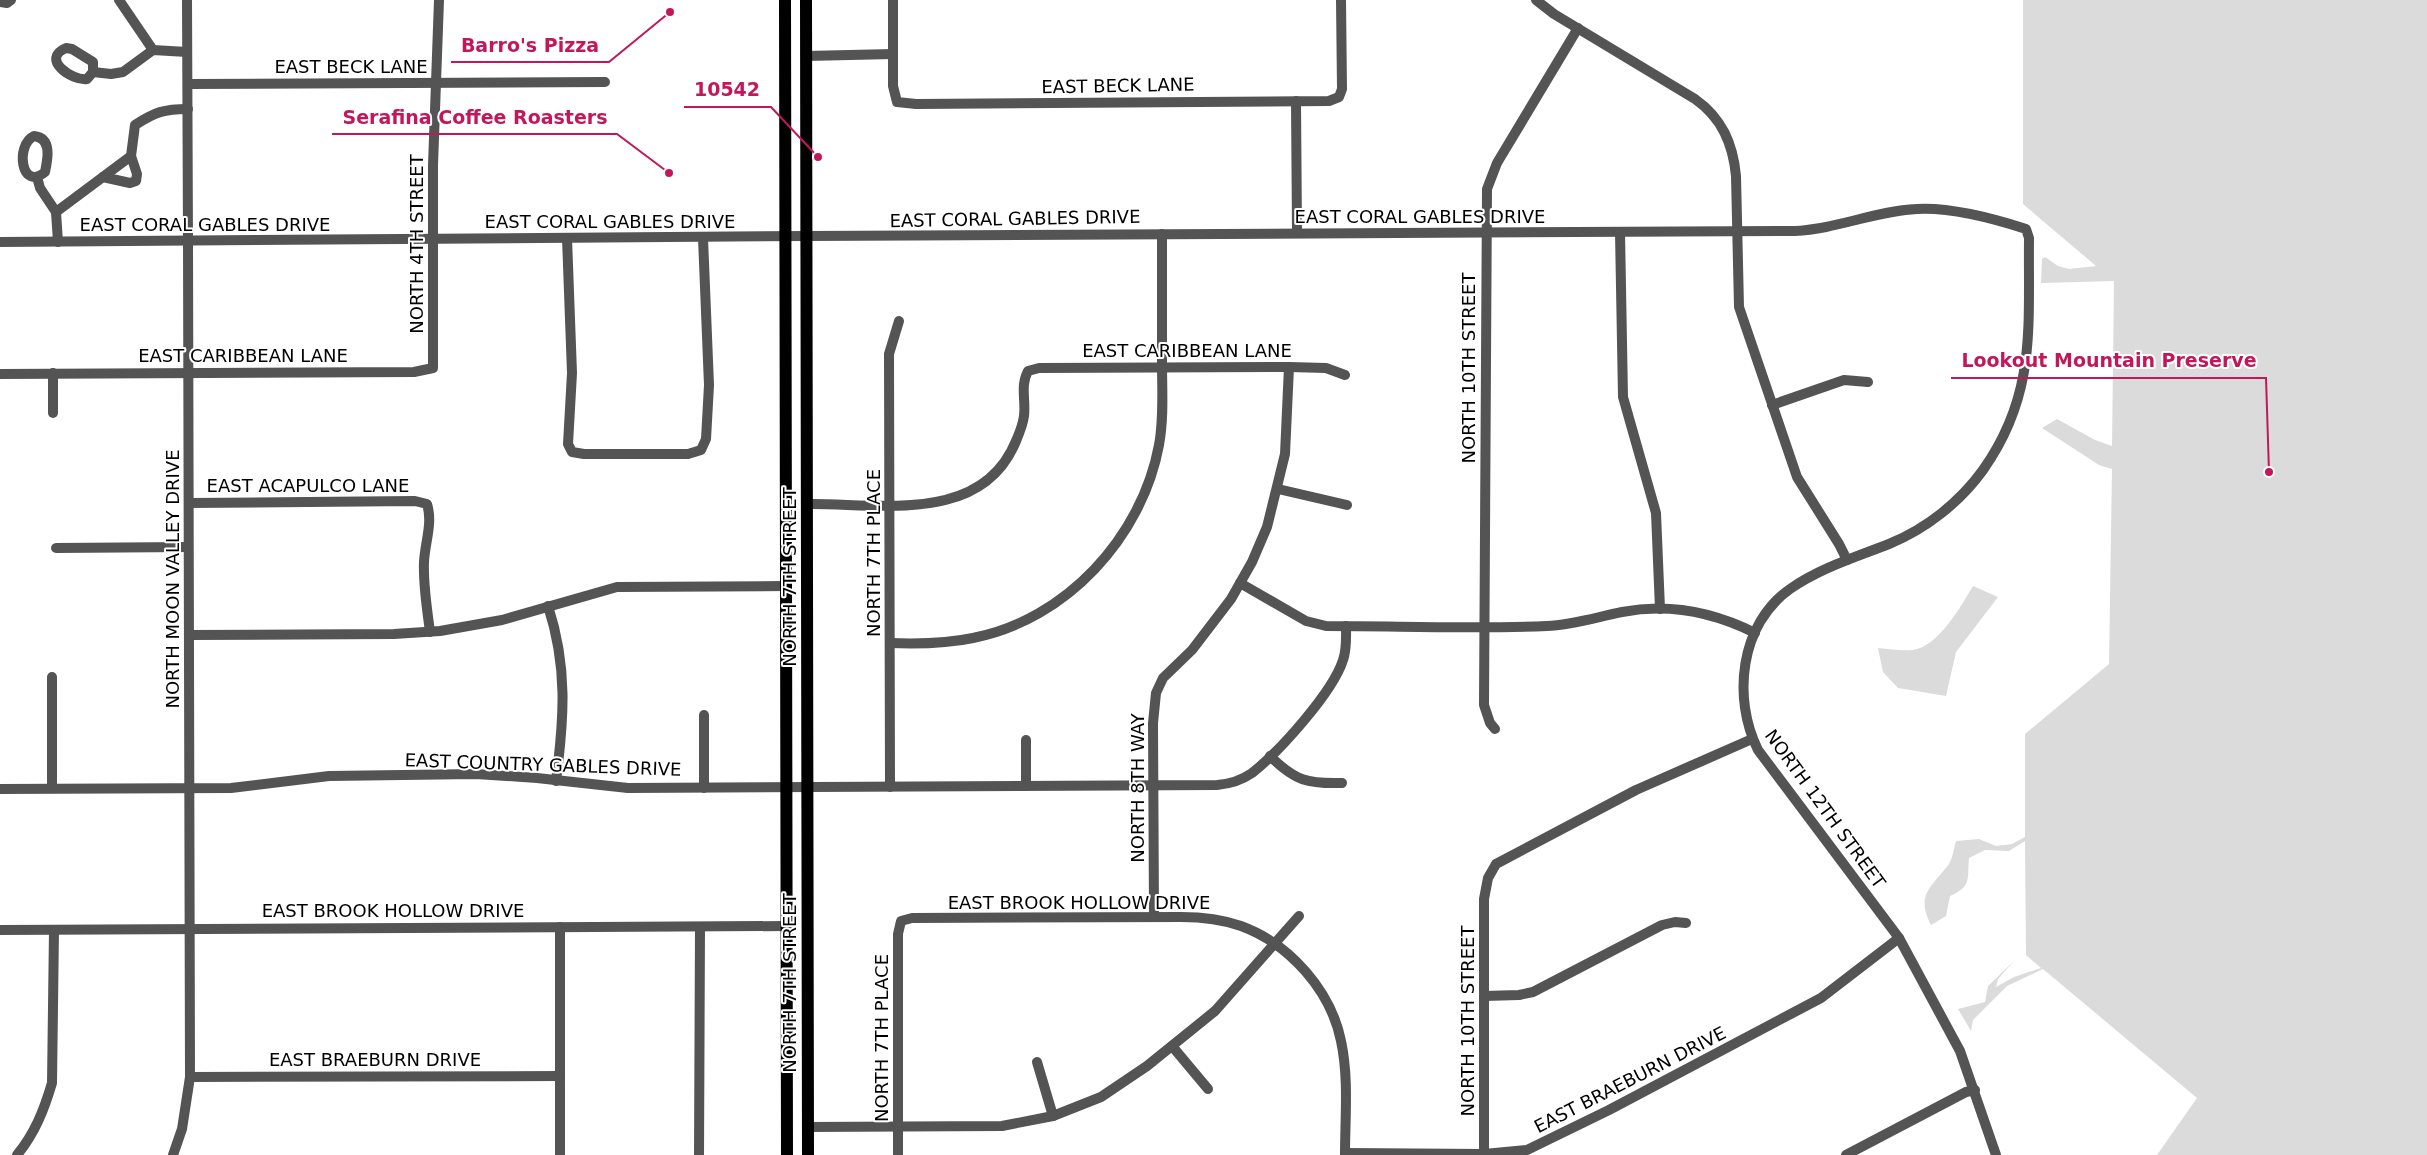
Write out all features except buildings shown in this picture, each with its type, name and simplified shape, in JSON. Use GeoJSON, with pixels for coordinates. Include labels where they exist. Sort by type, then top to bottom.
{"type":"FeatureCollection","features":[{"type":"Feature","properties":{"kind":"main road","name":"NORTH 7TH STREET"},"geometry":{"type":"LineString","coordinates":[[785,0],[787,1155]]}},
{"type":"Feature","properties":{"kind":"main road","name":"NORTH 7TH STREET"},"geometry":{"type":"LineString","coordinates":[[806,0],[808,1155]]}},
{"type":"Feature","properties":{"kind":"street"},"geometry":{"type":"LineString","coordinates":[[0,2],[7,4],[11,0]]}},
{"type":"Feature","properties":{"kind":"street"},"geometry":{"type":"LineString","coordinates":[[119,0],[129,12],[153,50]]}},
{"type":"Feature","properties":{"kind":"street"},"geometry":{"type":"LineString","coordinates":[[129,12],[132,0]]}},
{"type":"Feature","properties":{"kind":"street","name":"NORTH MOON VALLEY DRIVE"},"geometry":{"type":"LineString","coordinates":[[173,1155],[182,1129],[190,1077],[187,0]]}},
{"type":"Feature","properties":{"kind":"street","name":"NORTH 4TH STREET"},"geometry":{"type":"LineString","coordinates":[[433,368],[432,240],[439,0]]}},
{"type":"Feature","properties":{"kind":"street"},"geometry":{"type":"LineString","coordinates":[[806,56],[893,54],[893,0]]}},
{"type":"Feature","properties":{"kind":"street","name":"EAST BECK LANE"},"geometry":{"type":"LineString","coordinates":[[893,54],[893,86],[897,102],[916,104],[1329,101],[1339,98],[1342,89],[1342,0]]}},
{"type":"Feature","properties":{"kind":"street"},"geometry":{"type":"LineString","coordinates":[[1536,0],[1578,28],[1695,99],[1716,117],[1724,129],[1735,161],[1739,308],[1798,477],[1847,560]]}},
{"type":"Feature","properties":{"kind":"street","name":"NORTH 10TH STREET"},"geometry":{"type":"LineString","coordinates":[[1496,729],[1490,723],[1484,705],[1486,201],[1490,178],[1578,28]]}},
{"type":"Feature","properties":{"kind":"street"},"geometry":{"type":"LineString","coordinates":[[94,72],[111,74],[123,72],[153,50],[188,52]]}},
{"type":"Feature","properties":{"kind":"street","name":"EAST BECK LANE"},"geometry":{"type":"LineString","coordinates":[[188,84],[605,82]]}},
{"type":"Feature","properties":{"kind":"street"},"geometry":{"type":"LineString","coordinates":[[1296,100],[1297,233]]}},
{"type":"Feature","properties":{"kind":"street"},"geometry":{"type":"LineString","coordinates":[[103,177],[130,183],[136,181],[137,174],[131,156],[135,125],[150,115],[167,109],[188,109]]}},
{"type":"Feature","properties":{"kind":"street"},"geometry":{"type":"LineString","coordinates":[[56,212],[131,156]]}},
{"type":"Feature","properties":{"kind":"street"},"geometry":{"type":"LineString","coordinates":[[37,177],[40,188],[56,212],[58,242]]}},
{"type":"Feature","properties":{"kind":"street","name":"EAST CORAL GABLES DRIVE"},"geometry":{"type":"LineString","coordinates":[[0,242],[1297,233],[1486,234],[1815,230],[1915,209],[1954,211],[2026,229]]}},
{"type":"Feature","properties":{"kind":"street","name":"NORTH 12TH STREET"},"geometry":{"type":"LineString","coordinates":[[1996,1155],[1975,1090],[1947,1024],[1899,938],[1823,839],[1752,739],[1744,699],[1743,679],[1747,655],[1755,633],[1775,602],[1789,590],[1813,575],[1892,543],[1928,523],[1968,488],[1982,472],[2005,436],[2016,409],[2028,360],[2029,238],[2026,229]]}},
{"type":"Feature","properties":{"kind":"street"},"geometry":{"type":"LineString","coordinates":[[1620,232],[1623,397],[1656,513],[1660,608]]}},
{"type":"Feature","properties":{"kind":"street"},"geometry":{"type":"LineString","coordinates":[[890,643],[950,642],[974,638],[1006,628],[1054,603],[1092,572],[1122,536],[1146,492],[1155,466],[1162,427],[1162,234]]}},
{"type":"Feature","properties":{"kind":"street"},"geometry":{"type":"LineString","coordinates":[[567,238],[572,374],[568,444],[572,452],[584,454],[688,454],[701,450],[706,439],[709,385],[703,238]]}},
{"type":"Feature","properties":{"kind":"street","name":"NORTH 7TH PLACE"},"geometry":{"type":"LineString","coordinates":[[890,787],[889,354],[899,321]]}},
{"type":"Feature","properties":{"kind":"street","name":"EAST CARIBBEAN LANE"},"geometry":{"type":"LineString","coordinates":[[890,505],[946,502],[975,489],[993,474],[1006,460],[1016,442],[1024,416],[1023,380],[1028,371],[1039,368],[1289,367],[1326,368],[1346,375]]}},
{"type":"Feature","properties":{"kind":"street","name":"NORTH 8TH WAY"},"geometry":{"type":"LineString","coordinates":[[1154,917],[1153,723],[1156,693],[1163,678],[1192,650],[1231,599],[1252,562],[1267,527],[1278,489],[1287,440],[1289,367]]}},
{"type":"Feature","properties":{"kind":"street","name":"EAST CARIBBEAN LANE"},"geometry":{"type":"LineString","coordinates":[[0,374],[414,372],[433,368]]}},
{"type":"Feature","properties":{"kind":"street"},"geometry":{"type":"LineString","coordinates":[[53,374],[53,414]]}},
{"type":"Feature","properties":{"kind":"street"},"geometry":{"type":"LineString","coordinates":[[1772,405],[1844,380],[1868,382]]}},
{"type":"Feature","properties":{"kind":"street"},"geometry":{"type":"LineString","coordinates":[[1278,489],[1347,505]]}},
{"type":"Feature","properties":{"kind":"street","name":"EAST ACAPULCO LANE"},"geometry":{"type":"LineString","coordinates":[[189,503],[415,501],[426,504],[430,516],[425,549],[424,586],[430,632]]}},
{"type":"Feature","properties":{"kind":"street"},"geometry":{"type":"LineString","coordinates":[[808,504],[890,505]]}},
{"type":"Feature","properties":{"kind":"street"},"geometry":{"type":"LineString","coordinates":[[56,548],[188,547]]}},
{"type":"Feature","properties":{"kind":"street"},"geometry":{"type":"LineString","coordinates":[[1240,583],[1306,621],[1326,626],[1549,626],[1624,612],[1660,608],[1688,610],[1712,616],[1755,633]]}},
{"type":"Feature","properties":{"kind":"street"},"geometry":{"type":"LineString","coordinates":[[189,634],[430,632],[482,624],[618,587],[786,586]]}},
{"type":"Feature","properties":{"kind":"street"},"geometry":{"type":"LineString","coordinates":[[548,606],[559,649],[564,688],[564,709],[556,780]]}},
{"type":"Feature","properties":{"kind":"street","name":"EAST COUNTRY GABLES DRIVE"},"geometry":{"type":"LineString","coordinates":[[0,789],[231,788],[346,775],[476,774],[556,780],[603,786],[704,788],[1230,783],[1251,774],[1270,756],[1313,708],[1344,659],[1346,626]]}},
{"type":"Feature","properties":{"kind":"street"},"geometry":{"type":"LineString","coordinates":[[52,677],[52,788]]}},
{"type":"Feature","properties":{"kind":"street"},"geometry":{"type":"LineString","coordinates":[[704,715],[704,788]]}},
{"type":"Feature","properties":{"kind":"street","name":"NORTH 10TH STREET"},"geometry":{"type":"LineString","coordinates":[[1484,1154],[1485,887],[1496,864],[1636,790],[1752,739]]}},
{"type":"Feature","properties":{"kind":"street"},"geometry":{"type":"LineString","coordinates":[[1026,740],[1026,786]]}},
{"type":"Feature","properties":{"kind":"street"},"geometry":{"type":"LineString","coordinates":[[1270,756],[1289,774],[1299,779],[1309,782],[1342,783]]}},
{"type":"Feature","properties":{"kind":"street"},"geometry":{"type":"LineString","coordinates":[[808,1127],[1002,1126],[1053,1116],[1101,1097],[1172,1046],[1216,1011],[1299,916]]}},
{"type":"Feature","properties":{"kind":"street","name":"EAST BROOK HOLLOW DRIVE"},"geometry":{"type":"LineString","coordinates":[[901,921],[912,918],[1154,917],[1205,918],[1242,926],[1288,954],[1307,974],[1326,999],[1336,1022],[1344,1058],[1345,1154]]}},
{"type":"Feature","properties":{"kind":"street","name":"NORTH 7TH PLACE"},"geometry":{"type":"LineString","coordinates":[[898,1155],[898,934],[901,921]]}},
{"type":"Feature","properties":{"kind":"street"},"geometry":{"type":"LineString","coordinates":[[1484,996],[1519,995],[1533,992],[1662,925],[1675,922],[1686,923]]}},
{"type":"Feature","properties":{"kind":"street","name":"EAST BROOK HOLLOW DRIVE"},"geometry":{"type":"LineString","coordinates":[[0,930],[787,926]]}},
{"type":"Feature","properties":{"kind":"street"},"geometry":{"type":"LineString","coordinates":[[560,927],[560,1155]]}},
{"type":"Feature","properties":{"kind":"street"},"geometry":{"type":"LineString","coordinates":[[699,1155],[700,927]]}},
{"type":"Feature","properties":{"kind":"street"},"geometry":{"type":"LineString","coordinates":[[17,1155],[31,1138],[46,1104],[52,1082],[54,930]]}},
{"type":"Feature","properties":{"kind":"street","name":"EAST BRAEBURN DRIVE"},"geometry":{"type":"LineString","coordinates":[[1345,1154],[1484,1154],[1527,1150],[1710,1058],[1821,998],[1899,938]]}},
{"type":"Feature","properties":{"kind":"street"},"geometry":{"type":"LineString","coordinates":[[1172,1046],[1208,1089]]}},
{"type":"Feature","properties":{"kind":"street"},"geometry":{"type":"LineString","coordinates":[[1037,1062],[1053,1116]]}},
{"type":"Feature","properties":{"kind":"street","name":"EAST BRAEBURN DRIVE"},"geometry":{"type":"LineString","coordinates":[[190,1077],[560,1076]]}},
{"type":"Feature","properties":{"kind":"street"},"geometry":{"type":"LineString","coordinates":[[1846,1155],[1966,1092],[1975,1090]]}},
{"type":"Feature","properties":{"kind":"shaded area"},"geometry":{"type":"Polygon","coordinates":[[[2023,0],[2427,0],[2427,1155],[2157,1155],[2197,1098],[2043,969],[2007,986],[1973,1020],[1971,1031],[1958,1009],[1985,1002],[1988,986],[2014,961],[1998,979],[1996,987],[2014,977],[2041,968],[2026,955],[2025,841],[2009,851],[1985,850],[1969,858],[1968,877],[1965,885],[1950,896],[1946,916],[1931,925],[1926,914],[1925,898],[1932,885],[1949,864],[1956,841],[1979,839],[1996,846],[2012,844],[2025,837],[2025,734],[2109,664],[2112,469],[2099,465],[2042,428],[2057,419],[2095,440],[2112,446],[2114,281],[2041,283],[2042,259],[2045,257],[2058,266],[2069,269],[2096,266],[2023,204],[2023,0]]]}},
{"type":"Feature","properties":{"kind":"shaded area"},"geometry":{"type":"Polygon","coordinates":[[[1973,586],[1998,597],[1956,652],[1946,696],[1898,688],[1883,672],[1878,648],[1913,650],[1923,647],[1932,641],[1948,624],[1973,586]]]}},
{"type":"Feature","properties":{"kind":"place","name":"Barro's Pizza"},"geometry":{"type":"Point","coordinates":[670,12]}},
{"type":"Feature","properties":{"kind":"place","name":"10542"},"geometry":{"type":"Point","coordinates":[818,157]}},
{"type":"Feature","properties":{"kind":"place","name":"Serafina Coffee Roasters"},"geometry":{"type":"Point","coordinates":[669,173]}},
{"type":"Feature","properties":{"kind":"place","name":"Lookout Mountain Preserve"},"geometry":{"type":"Point","coordinates":[2269,472]}}]}
